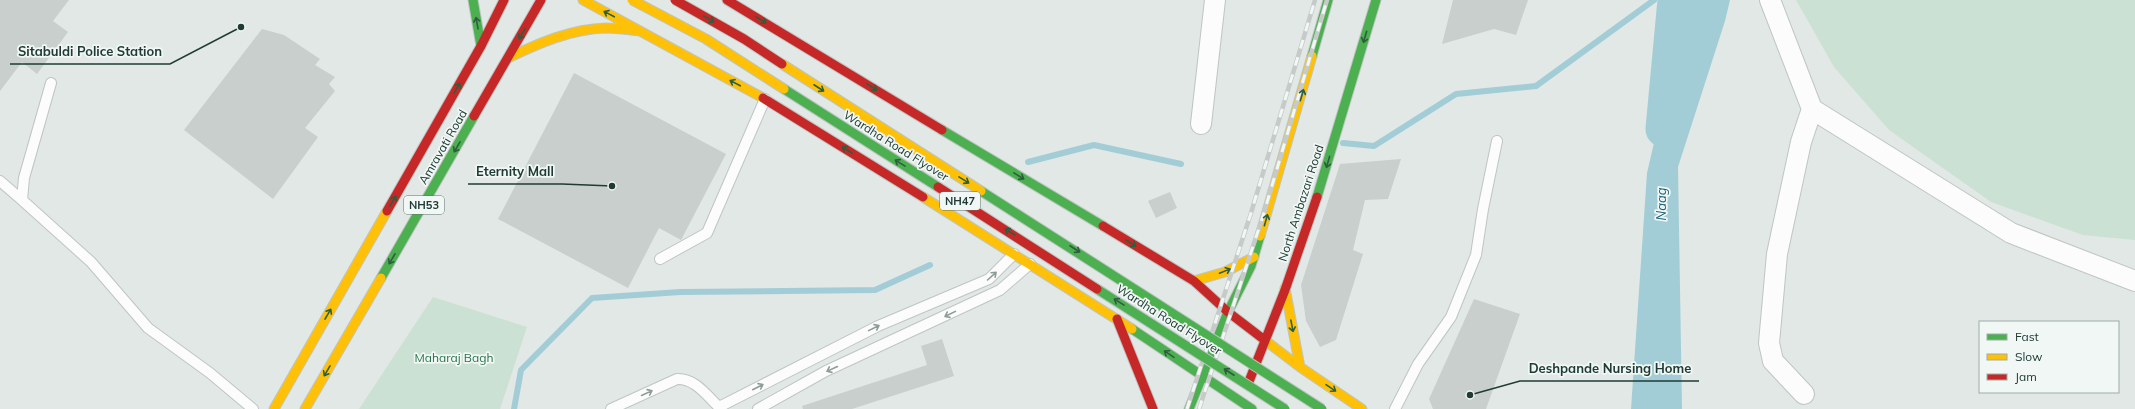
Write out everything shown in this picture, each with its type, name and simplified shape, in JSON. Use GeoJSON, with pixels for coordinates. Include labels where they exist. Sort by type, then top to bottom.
{"type":"FeatureCollection","features":[{"type":"Feature","properties":{"kind":"main road"},"geometry":{"type":"LineString","coordinates":[[474,0],[481,46]]}},
{"type":"Feature","properties":{"kind":"main road","name":"Amravati Road"},"geometry":{"type":"LineString","coordinates":[[274,409],[481,46],[504,0]]}},
{"type":"Feature","properties":{"kind":"main road","name":"Amravati Road"},"geometry":{"type":"LineString","coordinates":[[305,409],[541,0]]}},
{"type":"Feature","properties":{"kind":"main road"},"geometry":{"type":"LineString","coordinates":[[582,0],[765,99],[1117,319],[1202,376],[1239,405],[1252,409]]}},
{"type":"Feature","properties":{"kind":"main road","name":"Wardha Road Flyover"},"geometry":{"type":"LineString","coordinates":[[632,0],[706,39],[1285,409]]}},
{"type":"Feature","properties":{"kind":"main road","name":"Wardha Road Flyover"},"geometry":{"type":"LineString","coordinates":[[675,0],[744,39],[1322,409]]}},
{"type":"Feature","properties":{"kind":"main road"},"geometry":{"type":"LineString","coordinates":[[727,0],[1194,281],[1228,312],[1267,342],[1300,367],[1362,409]]}},
{"type":"Feature","properties":{"kind":"main road"},"geometry":{"type":"LineString","coordinates":[[1189,409],[1228,312],[1254,257],[1328,0]]}},
{"type":"Feature","properties":{"kind":"main road","name":"North Ambazari Road"},"geometry":{"type":"LineString","coordinates":[[1239,405],[1267,342],[1321,187],[1376,0]]}},
{"type":"Feature","properties":{"kind":"main road"},"geometry":{"type":"LineString","coordinates":[[508,58],[532,46],[582,32],[605,28],[640,31]]}},
{"type":"Feature","properties":{"kind":"main road"},"geometry":{"type":"LineString","coordinates":[[1194,281],[1225,272],[1254,257]]}},
{"type":"Feature","properties":{"kind":"main road"},"geometry":{"type":"LineString","coordinates":[[1285,288],[1300,367]]}},
{"type":"Feature","properties":{"kind":"main road"},"geometry":{"type":"LineString","coordinates":[[1117,319],[1153,409]]}},
{"type":"Feature","properties":{"kind":"street"},"geometry":{"type":"LineString","coordinates":[[1201,124],[1215,0]]}},
{"type":"Feature","properties":{"kind":"street"},"geometry":{"type":"LineString","coordinates":[[1770,0],[1812,109],[2011,233],[2135,281]]}},
{"type":"Feature","properties":{"kind":"street"},"geometry":{"type":"LineString","coordinates":[[1804,394],[1774,361],[1769,343],[1777,254],[1801,142],[1812,109]]}},
{"type":"Feature","properties":{"kind":"lane"},"geometry":{"type":"LineString","coordinates":[[22,200],[24,178],[51,84]]}},
{"type":"Feature","properties":{"kind":"lane"},"geometry":{"type":"LineString","coordinates":[[660,259],[708,234],[765,99]]}},
{"type":"Feature","properties":{"kind":"lane"},"geometry":{"type":"LineString","coordinates":[[1395,409],[1418,364],[1451,317],[1476,255],[1483,209],[1497,141]]}},
{"type":"Feature","properties":{"kind":"lane"},"geometry":{"type":"LineString","coordinates":[[0,181],[91,262],[148,328],[210,373],[253,409]]}},
{"type":"Feature","properties":{"kind":"lane"},"geometry":{"type":"LineString","coordinates":[[611,409],[677,379],[686,378],[694,383],[721,408],[878,326],[989,279],[1014,254]]}},
{"type":"Feature","properties":{"kind":"lane"},"geometry":{"type":"LineString","coordinates":[[758,409],[826,371],[1000,290],[1030,264]]}},
{"type":"Feature","properties":{"kind":"green space"},"geometry":{"type":"Polygon","coordinates":[[[1796,0],[2135,0],[2135,240],[2083,235],[1991,202],[1889,130],[1834,67],[1796,0]]]}},
{"type":"Feature","properties":{"kind":"green space","name":"Maharaj Bagh"},"geometry":{"type":"Polygon","coordinates":[[[433,297],[527,327],[500,409],[359,409],[433,297]]]}},
{"type":"Feature","properties":{"kind":"water"},"geometry":{"type":"Polygon","coordinates":[[[1675,0],[1730,0],[1725,21],[1678,167],[1682,409],[1631,409],[1647,173],[1673,61],[1675,0]]]}},
{"type":"Feature","properties":{"kind":"building"},"geometry":{"type":"Polygon","coordinates":[[[0,0],[69,0],[53,21],[68,32],[37,74],[22,62],[0,91],[0,0]]]}},
{"type":"Feature","properties":{"kind":"building"},"geometry":{"type":"Polygon","coordinates":[[[1453,0],[1528,0],[1516,35],[1494,29],[1442,44],[1453,0]]]}},
{"type":"Feature","properties":{"kind":"building"},"geometry":{"type":"Polygon","coordinates":[[[262,29],[284,35],[320,59],[315,65],[335,77],[329,84],[335,91],[305,128],[318,137],[273,199],[184,130],[262,29]]]}},
{"type":"Feature","properties":{"kind":"building"},"geometry":{"type":"Polygon","coordinates":[[[574,73],[726,154],[681,240],[659,228],[628,288],[498,219],[574,73]]]}},
{"type":"Feature","properties":{"kind":"building"},"geometry":{"type":"Polygon","coordinates":[[[1401,159],[1388,199],[1365,200],[1353,250],[1363,254],[1336,340],[1320,347],[1306,321],[1301,285],[1340,164],[1401,159]]]}},
{"type":"Feature","properties":{"kind":"building"},"geometry":{"type":"Polygon","coordinates":[[[1170,192],[1177,208],[1156,218],[1148,201],[1170,192]]]}},
{"type":"Feature","properties":{"kind":"building"},"geometry":{"type":"Polygon","coordinates":[[[1474,299],[1520,314],[1486,409],[1433,409],[1429,399],[1474,299]]]}},
{"type":"Feature","properties":{"kind":"building"},"geometry":{"type":"Polygon","coordinates":[[[942,339],[954,376],[852,409],[803,409],[802,406],[927,365],[921,346],[942,339]]]}},
{"type":"Feature","properties":{"kind":"waterway"},"geometry":{"type":"LineString","coordinates":[[1343,143],[1374,146],[1456,94],[1536,86],[1654,0]]}},
{"type":"Feature","properties":{"kind":"waterway","name":"Naag"},"geometry":{"type":"LineString","coordinates":[[1664,129],[1676,0]]}},
{"type":"Feature","properties":{"kind":"waterway"},"geometry":{"type":"LineString","coordinates":[[1028,162],[1094,145],[1181,164]]}},
{"type":"Feature","properties":{"kind":"waterway"},"geometry":{"type":"LineString","coordinates":[[514,409],[521,370],[592,298],[680,292],[875,290],[930,265]]}},
{"type":"Feature","properties":{"kind":"railway"},"geometry":{"type":"LineString","coordinates":[[1187,409],[1251,213],[1315,0]]}},
{"type":"Feature","properties":{"kind":"railway"},"geometry":{"type":"LineString","coordinates":[[1199,409],[1263,216],[1327,0]]}},
{"type":"Feature","properties":{"kind":"traffic: fast"},"geometry":{"type":"LineString","coordinates":[[473,0],[481,46]]}},
{"type":"Feature","properties":{"kind":"traffic: fast"},"geometry":{"type":"LineString","coordinates":[[1312,56],[1328,0]]}},
{"type":"Feature","properties":{"kind":"traffic: fast"},"geometry":{"type":"LineString","coordinates":[[1317,197],[1376,0]]}},
{"type":"Feature","properties":{"kind":"traffic: fast"},"geometry":{"type":"LineString","coordinates":[[784,89],[938,187]]}},
{"type":"Feature","properties":{"kind":"traffic: fast"},"geometry":{"type":"LineString","coordinates":[[381,278],[474,116]]}},
{"type":"Feature","properties":{"kind":"traffic: fast"},"geometry":{"type":"LineString","coordinates":[[942,130],[1103,226]]}},
{"type":"Feature","properties":{"kind":"traffic: fast"},"geometry":{"type":"LineString","coordinates":[[981,191],[1322,409]]}},
{"type":"Feature","properties":{"kind":"traffic: fast"},"geometry":{"type":"LineString","coordinates":[[1189,409],[1228,312],[1251,266],[1260,236]]}},
{"type":"Feature","properties":{"kind":"traffic: fast"},"geometry":{"type":"LineString","coordinates":[[1097,289],[1285,409]]}},
{"type":"Feature","properties":{"kind":"traffic: fast"},"geometry":{"type":"LineString","coordinates":[[1132,329],[1252,409]]}},
{"type":"Feature","properties":{"kind":"traffic: slow"},"geometry":{"type":"LineString","coordinates":[[583,0],[763,98]]}},
{"type":"Feature","properties":{"kind":"traffic: slow"},"geometry":{"type":"LineString","coordinates":[[632,0],[706,39],[784,89]]}},
{"type":"Feature","properties":{"kind":"traffic: slow"},"geometry":{"type":"LineString","coordinates":[[508,58],[543,42],[580,31],[606,28],[640,31]]}},
{"type":"Feature","properties":{"kind":"traffic: slow"},"geometry":{"type":"LineString","coordinates":[[1260,236],[1312,56]]}},
{"type":"Feature","properties":{"kind":"traffic: slow"},"geometry":{"type":"LineString","coordinates":[[782,64],[981,191]]}},
{"type":"Feature","properties":{"kind":"traffic: slow"},"geometry":{"type":"LineString","coordinates":[[923,197],[1132,329]]}},
{"type":"Feature","properties":{"kind":"traffic: slow"},"geometry":{"type":"LineString","coordinates":[[274,409],[387,211]]}},
{"type":"Feature","properties":{"kind":"traffic: slow"},"geometry":{"type":"LineString","coordinates":[[1194,281],[1225,272],[1254,257]]}},
{"type":"Feature","properties":{"kind":"traffic: slow"},"geometry":{"type":"LineString","coordinates":[[305,409],[381,278]]}},
{"type":"Feature","properties":{"kind":"traffic: slow"},"geometry":{"type":"LineString","coordinates":[[1285,288],[1300,367]]}},
{"type":"Feature","properties":{"kind":"traffic: slow"},"geometry":{"type":"LineString","coordinates":[[1262,338],[1300,367],[1362,409]]}},
{"type":"Feature","properties":{"kind":"traffic: jam"},"geometry":{"type":"LineString","coordinates":[[387,211],[481,46],[504,0]]}},
{"type":"Feature","properties":{"kind":"traffic: jam"},"geometry":{"type":"LineString","coordinates":[[474,116],[541,0]]}},
{"type":"Feature","properties":{"kind":"traffic: jam"},"geometry":{"type":"LineString","coordinates":[[675,0],[744,39],[782,64]]}},
{"type":"Feature","properties":{"kind":"traffic: jam"},"geometry":{"type":"LineString","coordinates":[[727,0],[942,130]]}},
{"type":"Feature","properties":{"kind":"traffic: jam"},"geometry":{"type":"LineString","coordinates":[[763,98],[923,197]]}},
{"type":"Feature","properties":{"kind":"traffic: jam"},"geometry":{"type":"LineString","coordinates":[[938,187],[1097,289]]}},
{"type":"Feature","properties":{"kind":"traffic: jam"},"geometry":{"type":"LineString","coordinates":[[1248,384],[1285,290],[1317,197]]}},
{"type":"Feature","properties":{"kind":"traffic: jam"},"geometry":{"type":"LineString","coordinates":[[1103,226],[1194,281],[1228,312],[1262,338]]}},
{"type":"Feature","properties":{"kind":"traffic: jam"},"geometry":{"type":"LineString","coordinates":[[1117,319],[1153,409]]}},
{"type":"Feature","properties":{"kind":"place","name":"Sitabuldi Police Station"},"geometry":{"type":"Point","coordinates":[241,27]}},
{"type":"Feature","properties":{"kind":"place","name":"Eternity Mall"},"geometry":{"type":"Point","coordinates":[612,186]}},
{"type":"Feature","properties":{"kind":"place","name":"Deshpande Nursing Home"},"geometry":{"type":"Point","coordinates":[1470,395]}}]}
